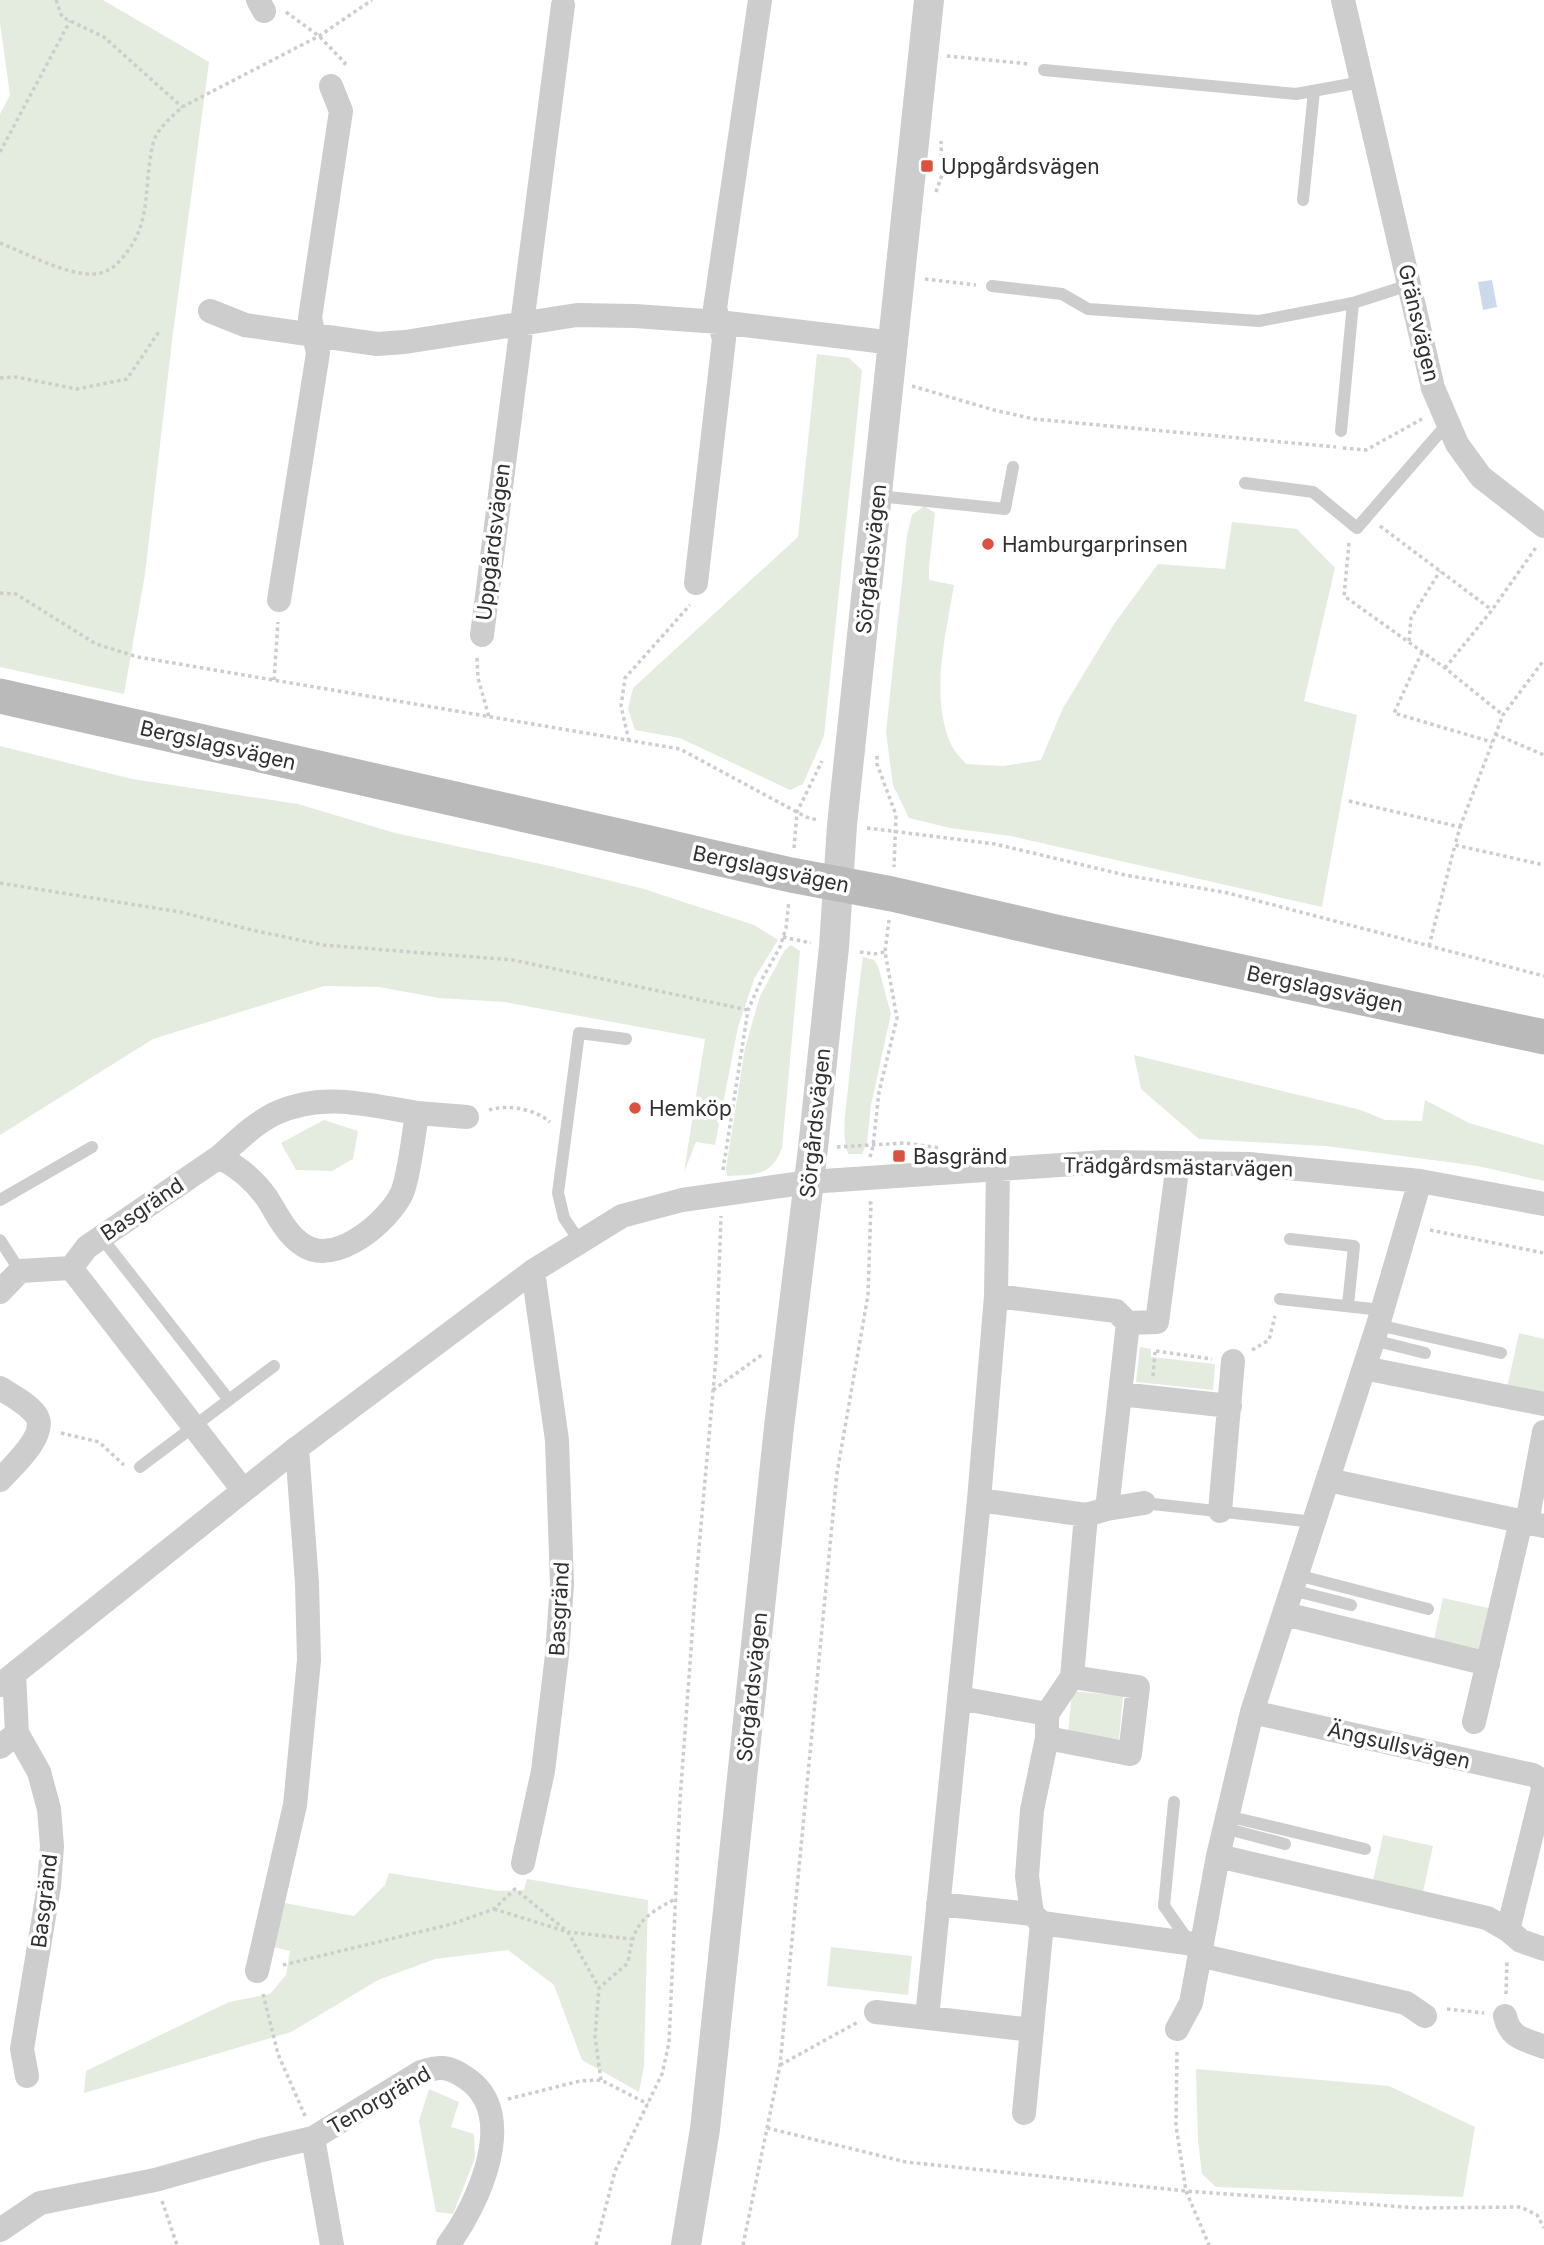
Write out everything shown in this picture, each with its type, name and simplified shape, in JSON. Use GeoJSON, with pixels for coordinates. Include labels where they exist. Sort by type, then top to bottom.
{"type":"FeatureCollection","features":[{"type":"Feature","properties":{"kind":"main road","name":"Bergslagsvägen"},"geometry":{"type":"LineString","coordinates":[[0,696],[791,875],[892,894],[1544,1037]]}},
{"type":"Feature","properties":{"kind":"street","name":"Sörgårdsvägen"},"geometry":{"type":"LineString","coordinates":[[686,2245],[705,2129],[778,1441],[809,1182],[834,947],[842,825],[929,0]]}},
{"type":"Feature","properties":{"kind":"street","name":"Gränsvägen"},"geometry":{"type":"LineString","coordinates":[[1343,0],[1433,388],[1457,444],[1481,477],[1540,536]]}},
{"type":"Feature","properties":{"kind":"street"},"geometry":{"type":"LineString","coordinates":[[696,583],[724,340],[715,307],[760,1]]}},
{"type":"Feature","properties":{"kind":"street","name":"Uppgårdsvägen"},"geometry":{"type":"LineString","coordinates":[[482,635],[563,5]]}},
{"type":"Feature","properties":{"kind":"street"},"geometry":{"type":"LineString","coordinates":[[279,600],[318,353],[310,318],[341,111],[331,86]]}},
{"type":"Feature","properties":{"kind":"street"},"geometry":{"type":"LineString","coordinates":[[210,311],[246,325],[377,344],[577,315],[719,322],[894,344]]}},
{"type":"Feature","properties":{"kind":"street","name":"Basgränd"},"geometry":{"type":"LineString","coordinates":[[71,1268],[87,1247],[219,1157],[252,1129],[275,1114],[313,1103],[337,1100],[417,1113],[467,1117]]}},
{"type":"Feature","properties":{"kind":"street"},"geometry":{"type":"LineString","coordinates":[[219,1157],[238,1166],[265,1196],[282,1224],[301,1245],[317,1252],[343,1247],[380,1223],[402,1192],[417,1113]]}},
{"type":"Feature","properties":{"kind":"street","name":"Trädgårdsmästarvägen"},"geometry":{"type":"LineString","coordinates":[[809,1182],[1104,1162],[1249,1164],[1420,1181],[1544,1204]]}},
{"type":"Feature","properties":{"kind":"street"},"geometry":{"type":"LineString","coordinates":[[996,1296],[1116,1311],[1128,1323],[1157,1322],[1178,1163]]}},
{"type":"Feature","properties":{"kind":"street"},"geometry":{"type":"LineString","coordinates":[[927,2018],[979,1500],[996,1296],[999,1169]]}},
{"type":"Feature","properties":{"kind":"street"},"geometry":{"type":"LineString","coordinates":[[1177,2029],[1191,2003],[1197,1948],[1252,1712],[1378,1325],[1420,1181]]}},
{"type":"Feature","properties":{"kind":"street","name":"Basgränd"},"geometry":{"type":"LineString","coordinates":[[27,2076],[22,2049],[49,1886],[52,1846],[49,1809],[39,1772],[8,1740],[7,1680],[297,1448],[533,1271],[580,1241],[622,1216],[682,1200],[809,1182]]}},
{"type":"Feature","properties":{"kind":"street"},"geometry":{"type":"LineString","coordinates":[[0,1292],[20,1271],[71,1268],[243,1490]]}},
{"type":"Feature","properties":{"kind":"street","name":"Basgränd"},"geometry":{"type":"LineString","coordinates":[[523,1863],[542,1772],[557,1655],[562,1584],[556,1440],[533,1271]]}},
{"type":"Feature","properties":{"kind":"street"},"geometry":{"type":"LineString","coordinates":[[1024,2113],[1032,2030],[1037,1918],[1027,1876],[1032,1810],[1047,1726],[1072,1677],[1096,1512],[1120,1394],[1128,1323]]}},
{"type":"Feature","properties":{"kind":"street"},"geometry":{"type":"LineString","coordinates":[[1220,1511],[1233,1361]]}},
{"type":"Feature","properties":{"kind":"street"},"geometry":{"type":"LineString","coordinates":[[1364,1368],[1544,1404]]}},
{"type":"Feature","properties":{"kind":"street"},"geometry":{"type":"LineString","coordinates":[[0,1388],[24,1402],[38,1417],[39,1428],[36,1438],[0,1480]]}},
{"type":"Feature","properties":{"kind":"street"},"geometry":{"type":"LineString","coordinates":[[1120,1394],[1230,1406]]}},
{"type":"Feature","properties":{"kind":"street","name":"Ängsullsvägen"},"geometry":{"type":"LineString","coordinates":[[1474,1722],[1488,1664],[1530,1523],[1544,1432]]}},
{"type":"Feature","properties":{"kind":"street"},"geometry":{"type":"LineString","coordinates":[[257,1971],[296,1805],[309,1660],[307,1583],[297,1448]]}},
{"type":"Feature","properties":{"kind":"street"},"geometry":{"type":"LineString","coordinates":[[1328,1480],[1530,1523]]}},
{"type":"Feature","properties":{"kind":"street"},"geometry":{"type":"LineString","coordinates":[[979,1500],[1096,1512],[1144,1503]]}},
{"type":"Feature","properties":{"kind":"street"},"geometry":{"type":"LineString","coordinates":[[1285,1614],[1488,1664]]}},
{"type":"Feature","properties":{"kind":"street"},"geometry":{"type":"LineString","coordinates":[[959,1698],[1130,1754],[1138,1687],[1072,1677]]}},
{"type":"Feature","properties":{"kind":"street","name":"Ängsullsvägen"},"geometry":{"type":"LineString","coordinates":[[1252,1712],[1533,1775],[1544,1784]]}},
{"type":"Feature","properties":{"kind":"street"},"geometry":{"type":"LineString","coordinates":[[1508,1930],[1544,1784]]}},
{"type":"Feature","properties":{"kind":"street"},"geometry":{"type":"LineString","coordinates":[[1218,1856],[1488,1918],[1521,1941],[1544,1949]]}},
{"type":"Feature","properties":{"kind":"street"},"geometry":{"type":"LineString","coordinates":[[938,1904],[1037,1918],[1197,1948],[1406,2003],[1425,2016]]}},
{"type":"Feature","properties":{"kind":"street"},"geometry":{"type":"LineString","coordinates":[[876,2012],[1032,2030]]}},
{"type":"Feature","properties":{"kind":"street"},"geometry":{"type":"LineString","coordinates":[[1505,2016],[1507,2026],[1514,2035],[1544,2047]]}},
{"type":"Feature","properties":{"kind":"street","name":"Tenorgränd"},"geometry":{"type":"LineString","coordinates":[[0,2230],[40,2203],[155,2180],[313,2138],[421,2072],[437,2067],[454,2070],[471,2081],[488,2104]]}},
{"type":"Feature","properties":{"kind":"street"},"geometry":{"type":"LineString","coordinates":[[447,2245],[464,2223],[484,2181],[492,2140],[488,2104]]}},
{"type":"Feature","properties":{"kind":"street","name":"Tenorgränd"},"geometry":{"type":"LineString","coordinates":[[313,2138],[332,2245]]}},
{"type":"Feature","properties":{"kind":"lane"},"geometry":{"type":"LineString","coordinates":[[1044,70],[1296,94],[1362,82]]}},
{"type":"Feature","properties":{"kind":"lane"},"geometry":{"type":"LineString","coordinates":[[1303,200],[1314,91]]}},
{"type":"Feature","properties":{"kind":"lane"},"geometry":{"type":"LineString","coordinates":[[992,286],[1062,294],[1088,309],[1259,321],[1353,303],[1409,285]]}},
{"type":"Feature","properties":{"kind":"lane"},"geometry":{"type":"LineString","coordinates":[[1340,431],[1353,303]]}},
{"type":"Feature","properties":{"kind":"lane"},"geometry":{"type":"LineString","coordinates":[[1245,483],[1313,492],[1357,528],[1445,415]]}},
{"type":"Feature","properties":{"kind":"lane"},"geometry":{"type":"LineString","coordinates":[[878,496],[1005,509],[1013,467]]}},
{"type":"Feature","properties":{"kind":"lane"},"geometry":{"type":"LineString","coordinates":[[580,1241],[564,1218],[558,1193],[579,1033],[626,1039]]}},
{"type":"Feature","properties":{"kind":"lane"},"geometry":{"type":"LineString","coordinates":[[0,1200],[92,1147]]}},
{"type":"Feature","properties":{"kind":"lane"},"geometry":{"type":"LineString","coordinates":[[101,1237],[229,1400]]}},
{"type":"Feature","properties":{"kind":"lane"},"geometry":{"type":"LineString","coordinates":[[1290,1239],[1354,1246],[1348,1305]]}},
{"type":"Feature","properties":{"kind":"lane"},"geometry":{"type":"LineString","coordinates":[[0,1240],[20,1271]]}},
{"type":"Feature","properties":{"kind":"lane"},"geometry":{"type":"LineString","coordinates":[[1280,1299],[1348,1305],[1425,1353]]}},
{"type":"Feature","properties":{"kind":"lane"},"geometry":{"type":"LineString","coordinates":[[1378,1325],[1501,1353]]}},
{"type":"Feature","properties":{"kind":"lane"},"geometry":{"type":"LineString","coordinates":[[140,1467],[274,1366]]}},
{"type":"Feature","properties":{"kind":"lane"},"geometry":{"type":"LineString","coordinates":[[1144,1503],[1314,1522]]}},
{"type":"Feature","properties":{"kind":"lane"},"geometry":{"type":"LineString","coordinates":[[1295,1583],[1354,1591],[1428,1609]]}},
{"type":"Feature","properties":{"kind":"lane"},"geometry":{"type":"LineString","coordinates":[[1295,1583],[1351,1605]]}},
{"type":"Feature","properties":{"kind":"lane"},"geometry":{"type":"LineString","coordinates":[[1174,1802],[1164,1906],[1197,1948]]}},
{"type":"Feature","properties":{"kind":"lane"},"geometry":{"type":"LineString","coordinates":[[1226,1822],[1286,1838],[1364,1849]]}},
{"type":"Feature","properties":{"kind":"path"},"geometry":{"type":"LineString","coordinates":[[55,0],[62,17],[104,37],[182,107]]}},
{"type":"Feature","properties":{"kind":"path"},"geometry":{"type":"LineString","coordinates":[[0,243],[68,270],[93,274],[113,269],[140,233],[153,141],[167,121],[182,107],[319,36],[372,0]]}},
{"type":"Feature","properties":{"kind":"path"},"geometry":{"type":"LineString","coordinates":[[261,5],[282,9],[319,36],[345,63],[331,86]]}},
{"type":"Feature","properties":{"kind":"path"},"geometry":{"type":"LineString","coordinates":[[0,152],[70,21]]}},
{"type":"Feature","properties":{"kind":"path"},"geometry":{"type":"LineString","coordinates":[[945,56],[1032,64],[1044,70]]}},
{"type":"Feature","properties":{"kind":"path"},"geometry":{"type":"LineString","coordinates":[[922,279],[992,286]]}},
{"type":"Feature","properties":{"kind":"path"},"geometry":{"type":"LineString","coordinates":[[0,378],[16,377],[78,389],[127,379],[160,330]]}},
{"type":"Feature","properties":{"kind":"path"},"geometry":{"type":"LineString","coordinates":[[912,386],[1034,419],[1366,450],[1445,415]]}},
{"type":"Feature","properties":{"kind":"path"},"geometry":{"type":"LineString","coordinates":[[1367,516],[1492,610]]}},
{"type":"Feature","properties":{"kind":"path"},"geometry":{"type":"LineString","coordinates":[[1351,523],[1344,596],[1445,668],[1503,715]]}},
{"type":"Feature","properties":{"kind":"path"},"geometry":{"type":"LineString","coordinates":[[1445,668],[1492,610],[1540,536]]}},
{"type":"Feature","properties":{"kind":"path"},"geometry":{"type":"LineString","coordinates":[[1409,642],[1411,618],[1440,571]]}},
{"type":"Feature","properties":{"kind":"path"},"geometry":{"type":"LineString","coordinates":[[629,741],[621,706],[625,678],[691,604],[696,583]]}},
{"type":"Feature","properties":{"kind":"path"},"geometry":{"type":"LineString","coordinates":[[0,593],[16,594],[96,643],[138,657],[680,749],[806,817],[842,825],[995,844],[1125,875],[1228,893],[1544,976]]}},
{"type":"Feature","properties":{"kind":"path"},"geometry":{"type":"LineString","coordinates":[[274,680],[279,600]]}},
{"type":"Feature","properties":{"kind":"path"},"geometry":{"type":"LineString","coordinates":[[482,635],[477,652],[478,678],[489,717]]}},
{"type":"Feature","properties":{"kind":"path"},"geometry":{"type":"LineString","coordinates":[[1422,652],[1394,713],[1492,742]]}},
{"type":"Feature","properties":{"kind":"path"},"geometry":{"type":"LineString","coordinates":[[1429,946],[1460,827],[1495,734],[1503,715],[1544,660]]}},
{"type":"Feature","properties":{"kind":"path"},"geometry":{"type":"LineString","coordinates":[[1495,734],[1544,755]]}},
{"type":"Feature","properties":{"kind":"path"},"geometry":{"type":"LineString","coordinates":[[1349,801],[1460,827]]}},
{"type":"Feature","properties":{"kind":"path"},"geometry":{"type":"LineString","coordinates":[[596,2245],[615,2171],[662,2074],[669,2043],[680,1800],[713,1390],[722,1177],[748,1010],[780,947],[786,928],[797,812]]}},
{"type":"Feature","properties":{"kind":"path"},"geometry":{"type":"LineString","coordinates":[[869,1160],[879,1092],[897,1018],[885,952],[896,832]]}},
{"type":"Feature","properties":{"kind":"path"},"geometry":{"type":"LineString","coordinates":[[1455,845],[1544,865]]}},
{"type":"Feature","properties":{"kind":"path"},"geometry":{"type":"LineString","coordinates":[[0,883],[180,912],[323,945],[513,960],[748,1010]]}},
{"type":"Feature","properties":{"kind":"path"},"geometry":{"type":"LineString","coordinates":[[467,1117],[502,1106],[540,1114],[566,1136]]}},
{"type":"Feature","properties":{"kind":"path"},"geometry":{"type":"LineString","coordinates":[[743,2245],[780,2065],[837,1474],[868,1295],[871,1203],[844,1204],[844,1180]]}},
{"type":"Feature","properties":{"kind":"path"},"geometry":{"type":"LineString","coordinates":[[1407,1225],[1544,1252]]}},
{"type":"Feature","properties":{"kind":"path"},"geometry":{"type":"LineString","coordinates":[[1151,1398],[1157,1322]]}},
{"type":"Feature","properties":{"kind":"path"},"geometry":{"type":"LineString","coordinates":[[713,1390],[764,1352]]}},
{"type":"Feature","properties":{"kind":"path"},"geometry":{"type":"LineString","coordinates":[[39,1428],[99,1442],[125,1466],[140,1467]]}},
{"type":"Feature","properties":{"kind":"path"},"geometry":{"type":"LineString","coordinates":[[313,2138],[278,2054],[257,1971],[452,1924],[494,1909],[515,1889],[568,1932],[599,1988],[596,2037],[601,2080]]}},
{"type":"Feature","properties":{"kind":"path"},"geometry":{"type":"LineString","coordinates":[[599,1988],[628,1963],[631,1939],[642,1921],[653,1911],[677,1898]]}},
{"type":"Feature","properties":{"kind":"path"},"geometry":{"type":"LineString","coordinates":[[494,1909],[568,1932],[631,1939]]}},
{"type":"Feature","properties":{"kind":"path"},"geometry":{"type":"LineString","coordinates":[[1425,2016],[1444,2009],[1505,2016],[1508,1930]]}},
{"type":"Feature","properties":{"kind":"path"},"geometry":{"type":"LineString","coordinates":[[780,2065],[876,2012]]}},
{"type":"Feature","properties":{"kind":"path"},"geometry":{"type":"LineString","coordinates":[[1177,2029],[1176,2126],[1185,2191],[1209,2245]]}},
{"type":"Feature","properties":{"kind":"path"},"geometry":{"type":"LineString","coordinates":[[488,2104],[580,2081],[601,2080],[648,2104]]}},
{"type":"Feature","properties":{"kind":"path"},"geometry":{"type":"LineString","coordinates":[[767,2127],[906,2162],[1185,2191],[1420,2208],[1521,2207],[1536,2216],[1544,2228]]}},
{"type":"Feature","properties":{"kind":"path"},"geometry":{"type":"LineString","coordinates":[[155,2180],[177,2245]]}},
{"type":"Feature","properties":{"kind":"shaded area"},"geometry":{"type":"Polygon","coordinates":[[[0,0],[103,0],[209,62],[172,341],[145,574],[124,694],[0,667],[0,114],[10,95],[0,23],[0,0]]]}},
{"type":"Feature","properties":{"kind":"shaded area"},"geometry":{"type":"Polygon","coordinates":[[[817,354],[849,358],[862,370],[824,736],[803,784],[790,790],[680,738],[635,730],[628,709],[633,688],[798,537],[817,354]]]}},
{"type":"Feature","properties":{"kind":"shaded area"},"geometry":{"type":"Polygon","coordinates":[[[924,506],[935,513],[929,580],[954,585],[944,644],[941,704],[950,742],[966,764],[1003,766],[1041,760],[1063,708],[1114,624],[1158,564],[1225,569],[1232,522],[1297,529],[1335,568],[1304,701],[1357,715],[1322,907],[1011,836],[950,828],[909,818],[893,785],[886,732],[907,535],[912,515],[924,506]]]}},
{"type":"Feature","properties":{"kind":"shaded area"},"geometry":{"type":"Polygon","coordinates":[[[0,746],[132,779],[298,804],[395,833],[644,889],[754,925],[778,940],[754,979],[738,1027],[715,1145],[696,1142],[684,1172],[705,1039],[504,1002],[439,998],[379,987],[324,986],[153,1039],[0,1135],[0,746]]]}},
{"type":"Feature","properties":{"kind":"shaded area"},"geometry":{"type":"Polygon","coordinates":[[[791,945],[800,951],[782,1148],[767,1169],[754,1174],[727,1176],[726,1168],[745,1048],[760,996],[785,950],[791,945]]]}},
{"type":"Feature","properties":{"kind":"shaded area"},"geometry":{"type":"Polygon","coordinates":[[[863,957],[874,960],[878,966],[891,1014],[871,1105],[867,1143],[862,1154],[848,1154],[845,1122],[863,957]]]}},
{"type":"Feature","properties":{"kind":"shaded area"},"geometry":{"type":"Polygon","coordinates":[[[1134,1055],[1361,1110],[1385,1120],[1422,1121],[1425,1100],[1469,1123],[1544,1145],[1544,1181],[1478,1166],[1326,1146],[1199,1139],[1141,1089],[1134,1055]]]}},
{"type":"Feature","properties":{"kind":"shaded area"},"geometry":{"type":"Polygon","coordinates":[[[324,1120],[358,1131],[353,1159],[332,1171],[296,1170],[281,1143],[324,1120]]]}},
{"type":"Feature","properties":{"kind":"shaded area"},"geometry":{"type":"Polygon","coordinates":[[[1519,1333],[1544,1339],[1544,1396],[1507,1388],[1519,1333]]]}},
{"type":"Feature","properties":{"kind":"shaded area"},"geometry":{"type":"Polygon","coordinates":[[[1140,1347],[1151,1349],[1151,1357],[1215,1364],[1213,1390],[1136,1382],[1140,1347]]]}},
{"type":"Feature","properties":{"kind":"shaded area"},"geometry":{"type":"Polygon","coordinates":[[[1443,1598],[1493,1609],[1483,1655],[1433,1644],[1443,1598]]]}},
{"type":"Feature","properties":{"kind":"shaded area"},"geometry":{"type":"Polygon","coordinates":[[[1072,1691],[1123,1696],[1119,1739],[1068,1734],[1072,1691]]]}},
{"type":"Feature","properties":{"kind":"shaded area"},"geometry":{"type":"Polygon","coordinates":[[[1383,1835],[1433,1846],[1423,1892],[1373,1881],[1383,1835]]]}},
{"type":"Feature","properties":{"kind":"shaded area"},"geometry":{"type":"Polygon","coordinates":[[[389,1873],[499,1891],[524,1890],[527,1879],[648,1900],[644,2066],[639,2092],[582,2060],[554,1985],[508,1950],[435,1959],[378,1980],[291,2032],[84,2093],[86,2071],[229,2002],[270,1994],[286,1975],[290,1951],[269,1946],[279,1902],[354,1916],[385,1885],[389,1873]]]}},
{"type":"Feature","properties":{"kind":"shaded area"},"geometry":{"type":"Polygon","coordinates":[[[831,1947],[912,1956],[908,1995],[827,1986],[831,1947]]]}},
{"type":"Feature","properties":{"kind":"shaded area"},"geometry":{"type":"Polygon","coordinates":[[[1196,2069],[1389,2086],[1475,2127],[1463,2197],[1216,2187],[1202,2174],[1198,2141],[1196,2069]]]}},
{"type":"Feature","properties":{"kind":"shaded area"},"geometry":{"type":"Polygon","coordinates":[[[429,2089],[459,2102],[451,2127],[474,2134],[475,2158],[453,2214],[436,2212],[419,2121],[429,2089]]]}},
{"type":"Feature","properties":{"kind":"water"},"geometry":{"type":"Polygon","coordinates":[[[1492,280],[1497,307],[1483,310],[1478,282],[1492,280]]]}},
{"type":"Feature","properties":{"kind":"place","name":"Uppgårdsvägen"},"geometry":{"type":"Point","coordinates":[927,166]}},
{"type":"Feature","properties":{"kind":"place","name":"Hamburgarprinsen"},"geometry":{"type":"Point","coordinates":[988,544]}},
{"type":"Feature","properties":{"kind":"place","name":"Hemköp"},"geometry":{"type":"Point","coordinates":[635,1108]}},
{"type":"Feature","properties":{"kind":"place","name":"Basgränd"},"geometry":{"type":"Point","coordinates":[899,1156]}}]}
